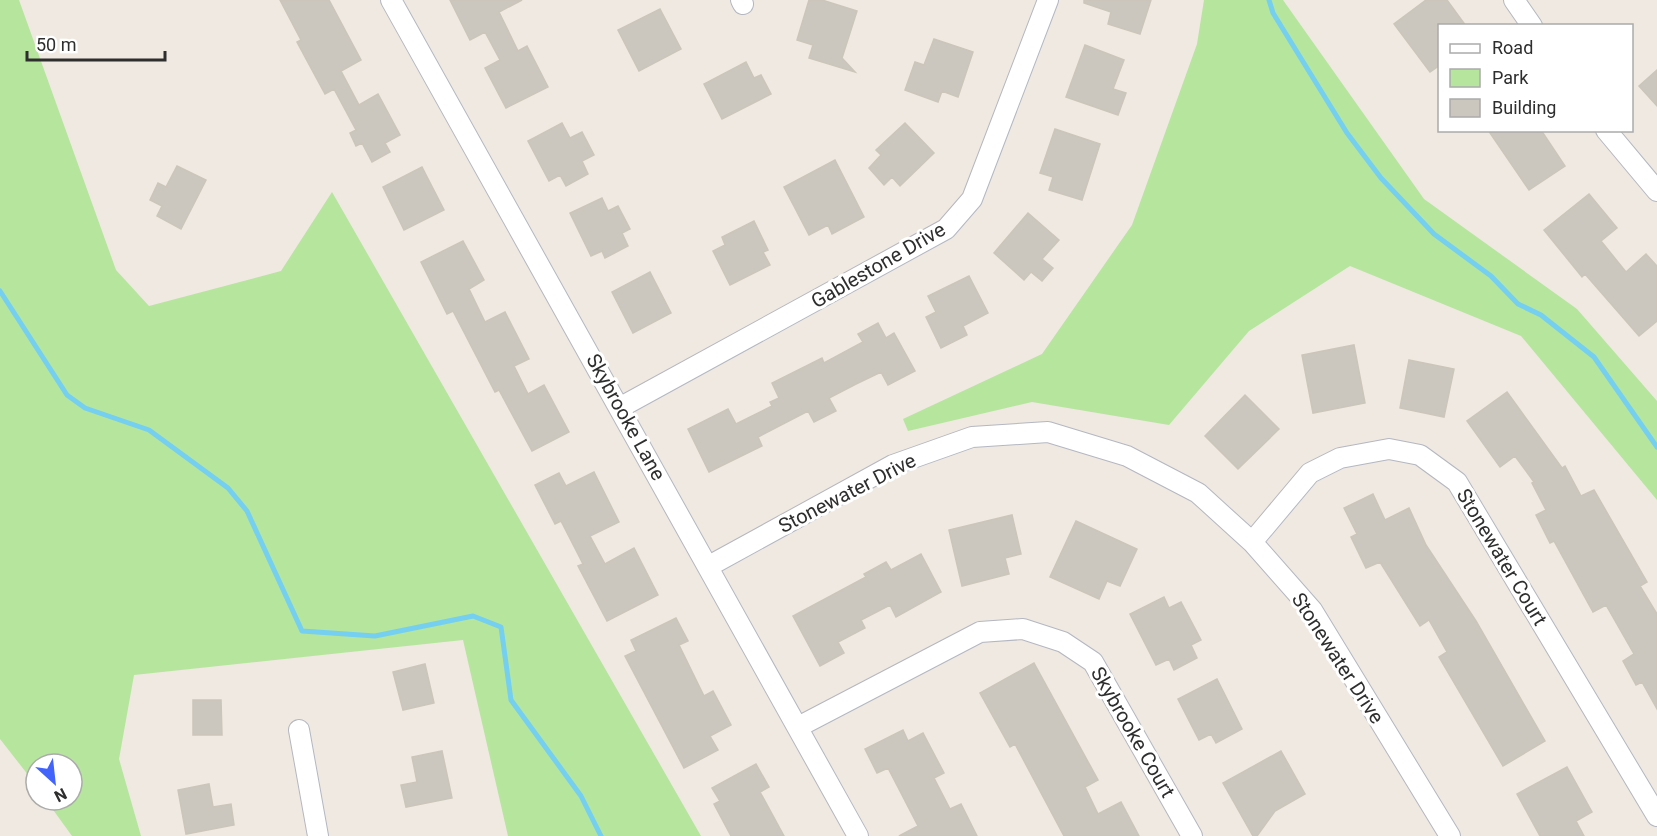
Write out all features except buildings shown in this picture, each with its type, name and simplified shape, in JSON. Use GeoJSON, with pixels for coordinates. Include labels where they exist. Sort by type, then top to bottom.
{"type":"FeatureCollection","features":[{"type":"Feature","properties":{"kind":"street","name":"Skybrooke Lane"},"geometry":{"type":"LineString","coordinates":[[392,0],[710,566],[858,836]]}},
{"type":"Feature","properties":{"kind":"street","name":"Gablestone Drive"},"geometry":{"type":"LineString","coordinates":[[621,407],[946,230],[972,199],[1048,0]]}},
{"type":"Feature","properties":{"kind":"street"},"geometry":{"type":"LineString","coordinates":[[1514,0],[1531,24]]}},
{"type":"Feature","properties":{"kind":"street"},"geometry":{"type":"LineString","coordinates":[[1608,132],[1657,191]]}},
{"type":"Feature","properties":{"kind":"street","name":"Stonewater Drive"},"geometry":{"type":"LineString","coordinates":[[710,566],[893,465],[972,437],[1048,432],[1127,456],[1198,493],[1252,542],[1312,610],[1450,836]]}},
{"type":"Feature","properties":{"kind":"street","name":"Stonewater Court"},"geometry":{"type":"LineString","coordinates":[[1252,542],[1310,473],[1340,458],[1389,449],[1420,455],[1457,482],[1657,816]]}},
{"type":"Feature","properties":{"kind":"street","name":"Skybrooke Court"},"geometry":{"type":"LineString","coordinates":[[798,727],[980,632],[1023,629],[1063,642],[1093,662],[1192,836]]}},
{"type":"Feature","properties":{"kind":"street"},"geometry":{"type":"LineString","coordinates":[[299,730],[318,836]]}},
{"type":"Feature","properties":{"kind":"green space"},"geometry":{"type":"Polygon","coordinates":[[[0,0],[19,0],[116,270],[149,306],[281,271],[332,192],[701,836],[508,836],[463,640],[134,675],[119,759],[141,836],[72,836],[55,812],[84,812],[84,752],[24,752],[24,770],[0,739],[0,0]]]}},
{"type":"Feature","properties":{"kind":"green space"},"geometry":{"type":"Polygon","coordinates":[[[1204,0],[1283,0],[1424,199],[1577,309],[1657,401],[1657,500],[1521,336],[1350,266],[1249,331],[1169,425],[1032,402],[908,431],[903,419],[1042,354],[1132,225],[1197,44],[1204,0]]]}},
{"type":"Feature","properties":{"kind":"waterway"},"geometry":{"type":"LineString","coordinates":[[1269,0],[1273,13],[1347,133],[1381,178],[1434,234],[1491,276],[1518,304],[1541,315],[1594,357],[1657,447]]}},
{"type":"Feature","properties":{"kind":"waterway"},"geometry":{"type":"LineString","coordinates":[[0,291],[67,395],[85,408],[149,430],[228,488],[247,511],[302,631],[375,636],[473,616],[501,627],[511,700],[581,796],[601,836]]}}]}
